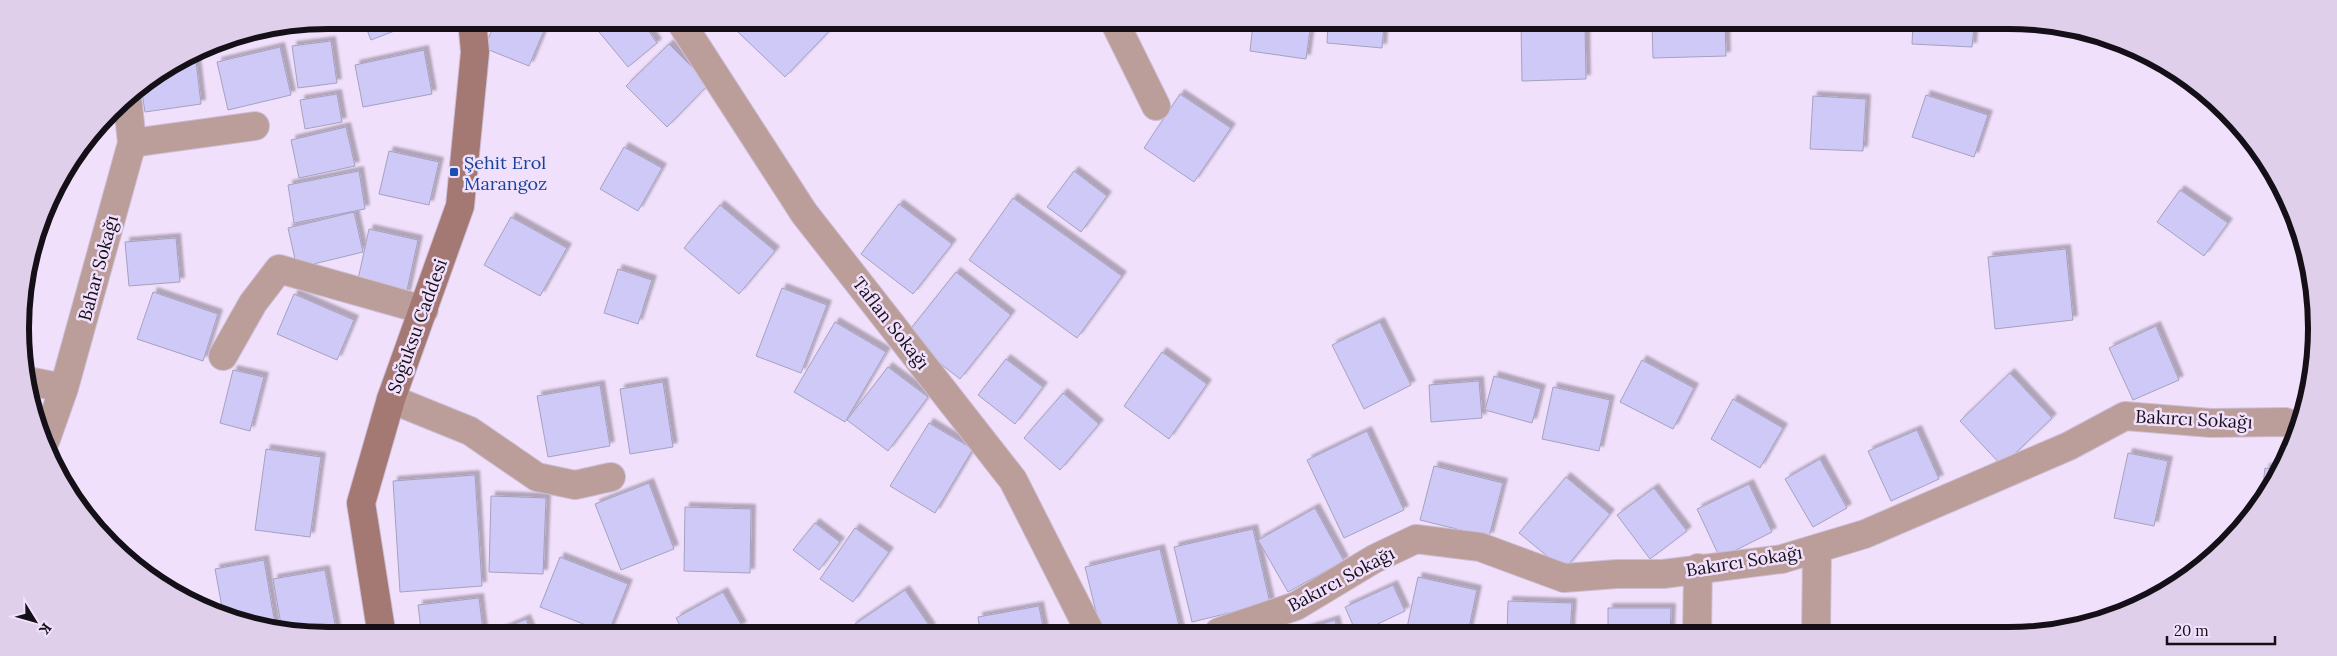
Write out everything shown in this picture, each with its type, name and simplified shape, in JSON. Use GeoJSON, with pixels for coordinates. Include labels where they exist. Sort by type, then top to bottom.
{"type":"FeatureCollection","features":[{"type":"Feature","properties":{"kind":"main road","name":"Soğuksu Caddesi"},"geometry":{"type":"LineString","coordinates":[[381,627],[361,502],[391,399],[460,206],[475,52],[473,29]]}},
{"type":"Feature","properties":{"kind":"street","name":"Taflan Sokağı"},"geometry":{"type":"LineString","coordinates":[[685,29],[804,213],[1013,480],[1087,627]]}},
{"type":"Feature","properties":{"kind":"street"},"geometry":{"type":"LineString","coordinates":[[1119,29],[1156,106]]}},
{"type":"Feature","properties":{"kind":"street","name":"Bahar Sokağı"},"geometry":{"type":"LineString","coordinates":[[48,432],[64,388],[132,142],[128,105]]}},
{"type":"Feature","properties":{"kind":"street"},"geometry":{"type":"LineString","coordinates":[[132,142],[255,126]]}},
{"type":"Feature","properties":{"kind":"street"},"geometry":{"type":"LineString","coordinates":[[223,356],[253,303],[279,269],[424,310]]}},
{"type":"Feature","properties":{"kind":"street"},"geometry":{"type":"LineString","coordinates":[[34,382],[64,388]]}},
{"type":"Feature","properties":{"kind":"street"},"geometry":{"type":"LineString","coordinates":[[391,399],[470,430],[537,477],[575,485],[611,477]]}},
{"type":"Feature","properties":{"kind":"street","name":"Bakırcı Sokağı"},"geometry":{"type":"LineString","coordinates":[[1235,627],[1296,606],[1374,559],[1416,539],[1480,547],[1564,578],[1617,574],[1663,574],[1698,568],[1782,559],[1864,534],[2012,472],[2069,446],[2126,416],[2211,422],[2285,422],[2292,424]]}},
{"type":"Feature","properties":{"kind":"street"},"geometry":{"type":"LineString","coordinates":[[1816,627],[1817,549]]}},
{"type":"Feature","properties":{"kind":"street"},"geometry":{"type":"LineString","coordinates":[[1697,627],[1698,568]]}},
{"type":"Feature","properties":{"kind":"building"},"geometry":{"type":"Polygon","coordinates":[[[367,29],[400,29],[371,40],[367,29]]]}},
{"type":"Feature","properties":{"kind":"building"},"geometry":{"type":"Polygon","coordinates":[[[492,29],[545,29],[529,66],[484,48],[492,29]]]}},
{"type":"Feature","properties":{"kind":"building"},"geometry":{"type":"Polygon","coordinates":[[[597,29],[647,29],[657,43],[628,67],[597,29]]]}},
{"type":"Feature","properties":{"kind":"building"},"geometry":{"type":"Polygon","coordinates":[[[740,29],[831,29],[785,77],[738,32],[740,29]]]}},
{"type":"Feature","properties":{"kind":"building"},"geometry":{"type":"Polygon","coordinates":[[[1252,29],[1310,29],[1306,59],[1250,51],[1252,29]]]}},
{"type":"Feature","properties":{"kind":"building"},"geometry":{"type":"Polygon","coordinates":[[[1328,29],[1384,29],[1382,48],[1327,43],[1328,29]]]}},
{"type":"Feature","properties":{"kind":"building"},"geometry":{"type":"Polygon","coordinates":[[[1521,29],[1585,29],[1586,79],[1522,81],[1521,29]]]}},
{"type":"Feature","properties":{"kind":"building"},"geometry":{"type":"Polygon","coordinates":[[[1652,29],[1725,29],[1726,56],[1653,58],[1652,29]]]}},
{"type":"Feature","properties":{"kind":"building"},"geometry":{"type":"Polygon","coordinates":[[[1913,29],[1974,29],[1972,47],[1912,44],[1913,29]]]}},
{"type":"Feature","properties":{"kind":"building"},"geometry":{"type":"Polygon","coordinates":[[[331,41],[337,83],[298,88],[292,46],[331,41]]]}},
{"type":"Feature","properties":{"kind":"building"},"geometry":{"type":"Polygon","coordinates":[[[669,44],[709,84],[667,127],[626,86],[669,44]]]}},
{"type":"Feature","properties":{"kind":"building"},"geometry":{"type":"Polygon","coordinates":[[[280,47],[291,95],[228,110],[217,62],[280,47]]]}},
{"type":"Feature","properties":{"kind":"building"},"geometry":{"type":"Polygon","coordinates":[[[424,50],[432,94],[363,107],[355,65],[424,50]]]}},
{"type":"Feature","properties":{"kind":"building"},"geometry":{"type":"Polygon","coordinates":[[[196,60],[201,104],[145,112],[142,94],[162,79],[196,60]]]}},
{"type":"Feature","properties":{"kind":"building"},"geometry":{"type":"Polygon","coordinates":[[[337,94],[342,122],[305,129],[300,100],[337,94]]]}},
{"type":"Feature","properties":{"kind":"building"},"geometry":{"type":"Polygon","coordinates":[[[1180,94],[1231,128],[1194,182],[1144,148],[1180,94]]]}},
{"type":"Feature","properties":{"kind":"building"},"geometry":{"type":"Polygon","coordinates":[[[1926,95],[1988,115],[1974,157],[1912,137],[1926,95]]]}},
{"type":"Feature","properties":{"kind":"building"},"geometry":{"type":"Polygon","coordinates":[[[1813,96],[1866,99],[1863,151],[1810,149],[1813,96]]]}},
{"type":"Feature","properties":{"kind":"building"},"geometry":{"type":"Polygon","coordinates":[[[346,127],[355,166],[299,178],[291,140],[346,127]]]}},
{"type":"Feature","properties":{"kind":"building"},"geometry":{"type":"Polygon","coordinates":[[[624,147],[662,168],[638,211],[600,189],[624,147]]]}},
{"type":"Feature","properties":{"kind":"building"},"geometry":{"type":"Polygon","coordinates":[[[389,151],[439,162],[429,205],[379,194],[389,151]]]}},
{"type":"Feature","properties":{"kind":"building"},"geometry":{"type":"Polygon","coordinates":[[[359,171],[365,209],[294,223],[288,185],[359,171]]]}},
{"type":"Feature","properties":{"kind":"building"},"geometry":{"type":"Polygon","coordinates":[[[1074,171],[1107,196],[1081,232],[1047,207],[1074,171]]]}},
{"type":"Feature","properties":{"kind":"building"},"geometry":{"type":"Polygon","coordinates":[[[2180,190],[2228,223],[2204,256],[2157,222],[2180,190]]]}},
{"type":"Feature","properties":{"kind":"building"},"geometry":{"type":"Polygon","coordinates":[[[1013,198],[1122,276],[1077,338],[969,260],[1013,198]]]}},
{"type":"Feature","properties":{"kind":"building"},"geometry":{"type":"Polygon","coordinates":[[[899,204],[952,244],[913,294],[861,254],[899,204]]]}},
{"type":"Feature","properties":{"kind":"building"},"geometry":{"type":"Polygon","coordinates":[[[720,205],[775,251],[739,294],[684,248],[720,205]]]}},
{"type":"Feature","properties":{"kind":"building"},"geometry":{"type":"Polygon","coordinates":[[[354,212],[363,252],[297,268],[288,228],[354,212]]]}},
{"type":"Feature","properties":{"kind":"building"},"geometry":{"type":"Polygon","coordinates":[[[511,217],[567,248],[540,296],[484,265],[511,217]]]}},
{"type":"Feature","properties":{"kind":"building"},"geometry":{"type":"Polygon","coordinates":[[[369,229],[418,240],[406,295],[357,284],[369,229]]]}},
{"type":"Feature","properties":{"kind":"building"},"geometry":{"type":"Polygon","coordinates":[[[176,238],[180,282],[129,286],[125,242],[176,238]]]}},
{"type":"Feature","properties":{"kind":"building"},"geometry":{"type":"Polygon","coordinates":[[[2066,249],[2073,320],[1995,329],[1988,257],[2066,249]]]}},
{"type":"Feature","properties":{"kind":"building"},"geometry":{"type":"Polygon","coordinates":[[[618,269],[652,280],[638,324],[604,313],[618,269]]]}},
{"type":"Feature","properties":{"kind":"building"},"geometry":{"type":"Polygon","coordinates":[[[956,272],[1011,315],[960,379],[905,336],[956,272]]]}},
{"type":"Feature","properties":{"kind":"building"},"geometry":{"type":"Polygon","coordinates":[[[782,288],[827,305],[801,373],[756,356],[782,288]]]}},
{"type":"Feature","properties":{"kind":"building"},"geometry":{"type":"Polygon","coordinates":[[[153,292],[218,314],[203,361],[137,339],[153,292]]]}},
{"type":"Feature","properties":{"kind":"building"},"geometry":{"type":"Polygon","coordinates":[[[294,294],[354,320],[337,360],[277,334],[294,294]]]}},
{"type":"Feature","properties":{"kind":"building"},"geometry":{"type":"Polygon","coordinates":[[[835,322],[886,352],[845,422],[794,392],[835,322]]]}},
{"type":"Feature","properties":{"kind":"building"},"geometry":{"type":"Polygon","coordinates":[[[1380,322],[1411,385],[1364,409],[1332,345],[1380,322]]]}},
{"type":"Feature","properties":{"kind":"building"},"geometry":{"type":"Polygon","coordinates":[[[2156,326],[2179,380],[2133,400],[2109,348],[2156,326]]]}},
{"type":"Feature","properties":{"kind":"building"},"geometry":{"type":"Polygon","coordinates":[[[1162,352],[1207,384],[1169,439],[1124,406],[1162,352]]]}},
{"type":"Feature","properties":{"kind":"building"},"geometry":{"type":"Polygon","coordinates":[[[1006,359],[1043,387],[1015,424],[978,395],[1006,359]]]}},
{"type":"Feature","properties":{"kind":"building"},"geometry":{"type":"Polygon","coordinates":[[[1642,360],[1694,388],[1673,429],[1620,402],[1642,360]]]}},
{"type":"Feature","properties":{"kind":"building"},"geometry":{"type":"Polygon","coordinates":[[[888,367],[928,397],[888,451],[847,420],[888,367]]]}},
{"type":"Feature","properties":{"kind":"building"},"geometry":{"type":"Polygon","coordinates":[[[233,370],[264,377],[250,431],[220,423],[233,370]]]}},
{"type":"Feature","properties":{"kind":"building"},"geometry":{"type":"Polygon","coordinates":[[[2010,373],[2052,418],[2002,466],[1960,421],[2010,373]]]}},
{"type":"Feature","properties":{"kind":"building"},"geometry":{"type":"Polygon","coordinates":[[[1494,376],[1541,389],[1532,423],[1485,410],[1494,376]]]}},
{"type":"Feature","properties":{"kind":"building"},"geometry":{"type":"Polygon","coordinates":[[[1479,381],[1482,418],[1431,422],[1429,385],[1479,381]]]}},
{"type":"Feature","properties":{"kind":"building"},"geometry":{"type":"Polygon","coordinates":[[[663,382],[673,447],[630,454],[620,389],[663,382]]]}},
{"type":"Feature","properties":{"kind":"building"},"geometry":{"type":"Polygon","coordinates":[[[600,385],[610,446],[548,457],[537,396],[600,385]]]}},
{"type":"Feature","properties":{"kind":"building"},"geometry":{"type":"Polygon","coordinates":[[[1553,387],[1610,400],[1599,451],[1542,439],[1553,387]]]}},
{"type":"Feature","properties":{"kind":"building"},"geometry":{"type":"Polygon","coordinates":[[[1063,393],[1099,424],[1060,470],[1024,438],[1063,393]]]}},
{"type":"Feature","properties":{"kind":"building"},"geometry":{"type":"Polygon","coordinates":[[[1733,399],[1783,428],[1760,468],[1711,439],[1733,399]]]}},
{"type":"Feature","properties":{"kind":"building"},"geometry":{"type":"Polygon","coordinates":[[[929,423],[973,449],[935,513],[890,486],[929,423]]]}},
{"type":"Feature","properties":{"kind":"building"},"geometry":{"type":"Polygon","coordinates":[[[1917,430],[1939,479],[1891,501],[1868,451],[1917,430]]]}},
{"type":"Feature","properties":{"kind":"building"},"geometry":{"type":"Polygon","coordinates":[[[1367,431],[1404,510],[1344,538],[1307,460],[1367,431]]]}},
{"type":"Feature","properties":{"kind":"building"},"geometry":{"type":"Polygon","coordinates":[[[266,449],[321,457],[310,537],[255,530],[266,449]]]}},
{"type":"Feature","properties":{"kind":"building"},"geometry":{"type":"Polygon","coordinates":[[[2128,453],[2168,461],[2154,526],[2114,518],[2128,453]]]}},
{"type":"Feature","properties":{"kind":"building"},"geometry":{"type":"Polygon","coordinates":[[[1820,459],[1847,508],[1813,527],[1785,479],[1820,459]]]}},
{"type":"Feature","properties":{"kind":"building"},"geometry":{"type":"Polygon","coordinates":[[[1434,466],[1503,483],[1489,537],[1420,520],[1434,466]]]}},
{"type":"Feature","properties":{"kind":"building"},"geometry":{"type":"Polygon","coordinates":[[[2265,468],[2272,469],[2268,478],[2263,486],[2265,468]]]}},
{"type":"Feature","properties":{"kind":"building"},"geometry":{"type":"Polygon","coordinates":[[[475,475],[482,586],[400,592],[393,481],[475,475]]]}},
{"type":"Feature","properties":{"kind":"building"},"geometry":{"type":"Polygon","coordinates":[[[1566,477],[1610,514],[1564,570],[1519,533],[1566,477]]]}},
{"type":"Feature","properties":{"kind":"building"},"geometry":{"type":"Polygon","coordinates":[[[649,483],[674,549],[621,570],[595,504],[649,483]]]}},
{"type":"Feature","properties":{"kind":"building"},"geometry":{"type":"Polygon","coordinates":[[[1749,484],[1772,532],[1720,558],[1697,509],[1749,484]]]}},
{"type":"Feature","properties":{"kind":"building"},"geometry":{"type":"Polygon","coordinates":[[[1654,488],[1687,531],[1650,559],[1617,515],[1654,488]]]}},
{"type":"Feature","properties":{"kind":"building"},"geometry":{"type":"Polygon","coordinates":[[[491,496],[546,498],[543,574],[489,572],[491,496]]]}},
{"type":"Feature","properties":{"kind":"building"},"geometry":{"type":"Polygon","coordinates":[[[685,507],[751,509],[750,573],[684,571],[685,507]]]}},
{"type":"Feature","properties":{"kind":"building"},"geometry":{"type":"Polygon","coordinates":[[[1315,508],[1344,561],[1288,592],[1258,540],[1315,508]]]}},
{"type":"Feature","properties":{"kind":"building"},"geometry":{"type":"Polygon","coordinates":[[[815,523],[840,542],[819,570],[793,550],[815,523]]]}},
{"type":"Feature","properties":{"kind":"building"},"geometry":{"type":"Polygon","coordinates":[[[855,528],[889,552],[853,602],[820,579],[855,528]]]}},
{"type":"Feature","properties":{"kind":"building"},"geometry":{"type":"Polygon","coordinates":[[[1253,529],[1270,603],[1192,622],[1174,547],[1253,529]]]}},
{"type":"Feature","properties":{"kind":"building"},"geometry":{"type":"Polygon","coordinates":[[[1160,549],[1179,627],[1100,627],[1085,567],[1160,549]]]}},
{"type":"Feature","properties":{"kind":"building"},"geometry":{"type":"Polygon","coordinates":[[[560,557],[628,584],[611,627],[591,627],[540,607],[560,557]]]}},
{"type":"Feature","properties":{"kind":"building"},"geometry":{"type":"Polygon","coordinates":[[[264,560],[275,622],[251,617],[222,607],[215,569],[264,560]]]}},
{"type":"Feature","properties":{"kind":"building"},"geometry":{"type":"Polygon","coordinates":[[[325,570],[335,627],[308,627],[281,623],[273,579],[325,570]]]}},
{"type":"Feature","properties":{"kind":"building"},"geometry":{"type":"Polygon","coordinates":[[[1418,577],[1477,590],[1469,627],[1407,627],[1418,577]]]}},
{"type":"Feature","properties":{"kind":"building"},"geometry":{"type":"Polygon","coordinates":[[[1393,585],[1405,611],[1371,627],[1354,627],[1345,607],[1393,585]]]}},
{"type":"Feature","properties":{"kind":"building"},"geometry":{"type":"Polygon","coordinates":[[[905,590],[930,627],[853,627],[905,590]]]}},
{"type":"Feature","properties":{"kind":"building"},"geometry":{"type":"Polygon","coordinates":[[[723,592],[742,626],[681,627],[676,618],[723,592]]]}},
{"type":"Feature","properties":{"kind":"building"},"geometry":{"type":"Polygon","coordinates":[[[479,598],[483,627],[421,627],[418,605],[479,598]]]}},
{"type":"Feature","properties":{"kind":"building"},"geometry":{"type":"Polygon","coordinates":[[[1508,601],[1572,603],[1570,627],[1507,627],[1508,601]]]}},
{"type":"Feature","properties":{"kind":"building"},"geometry":{"type":"Polygon","coordinates":[[[1039,606],[1043,627],[979,627],[978,617],[1039,606]]]}},
{"type":"Feature","properties":{"kind":"building"},"geometry":{"type":"Polygon","coordinates":[[[1608,608],[1671,608],[1670,627],[1608,627],[1608,608]]]}},
{"type":"Feature","properties":{"kind":"building"},"geometry":{"type":"Polygon","coordinates":[[[526,619],[529,627],[508,627],[526,619]]]}},
{"type":"Feature","properties":{"kind":"building"},"geometry":{"type":"Polygon","coordinates":[[[1335,620],[1337,627],[1313,627],[1335,620]]]}},
{"type":"Feature","properties":{"kind":"place","name":"Şehit Erol Marangoz"},"geometry":{"type":"Point","coordinates":[454,172]}}]}
